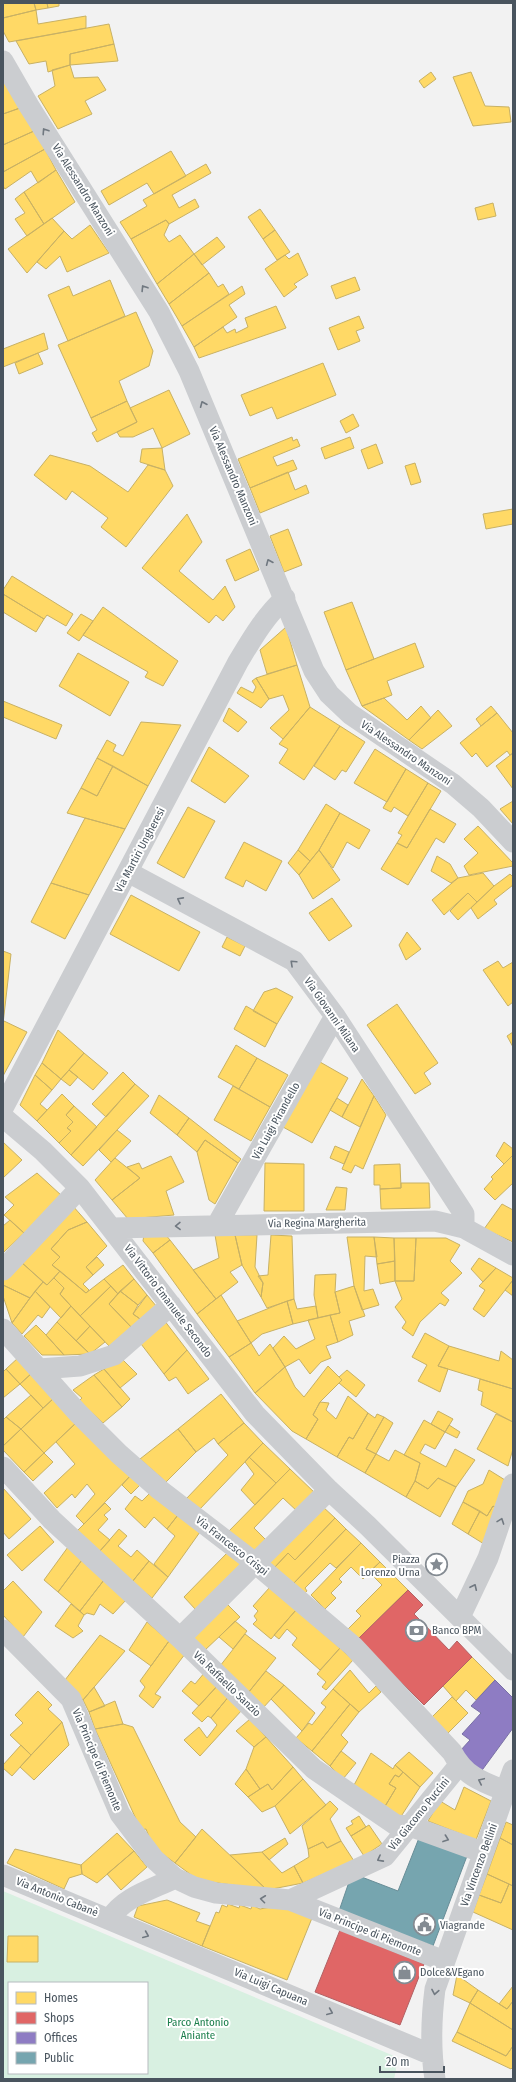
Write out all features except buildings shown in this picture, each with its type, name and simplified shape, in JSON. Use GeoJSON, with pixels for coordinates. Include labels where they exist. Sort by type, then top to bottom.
{"type":"FeatureCollection","features":[{"type":"Feature","properties":{"kind":"street","name":"Via Alessandro Manzoni"},"geometry":{"type":"LineString","coordinates":[[3,61],[29,106],[159,312],[189,371],[285,598],[314,671],[329,694],[350,714],[453,784],[481,808],[513,842]]}},
{"type":"Feature","properties":{"kind":"street","name":"Via Martiri Ungheresi"},"geometry":{"type":"LineString","coordinates":[[3,1108],[238,662],[269,614],[285,598]]}},
{"type":"Feature","properties":{"kind":"street","name":"Via Giovanni Milana"},"geometry":{"type":"LineString","coordinates":[[128,872],[294,962],[335,1016],[464,1214],[464,1228]]}},
{"type":"Feature","properties":{"kind":"street","name":"Via Luigi Pirandello"},"geometry":{"type":"LineString","coordinates":[[218,1226],[335,1016]]}},
{"type":"Feature","properties":{"kind":"street","name":"Via Vittorio Emanuele Secondo"},"geometry":{"type":"LineString","coordinates":[[3,1117],[43,1151],[80,1188],[113,1228],[255,1414],[329,1490],[368,1526],[513,1670]]}},
{"type":"Feature","properties":{"kind":"street"},"geometry":{"type":"LineString","coordinates":[[3,1270],[80,1188]]}},
{"type":"Feature","properties":{"kind":"street","name":"Via Regina Margherita"},"geometry":{"type":"LineString","coordinates":[[113,1228],[435,1221],[464,1228],[513,1256]]}},
{"type":"Feature","properties":{"kind":"street"},"geometry":{"type":"LineString","coordinates":[[39,1369],[80,1366],[114,1355],[171,1305]]}},
{"type":"Feature","properties":{"kind":"street","name":"Via Francesco Crispi"},"geometry":{"type":"LineString","coordinates":[[3,1329],[119,1454],[160,1490],[255,1563],[353,1646],[452,1752],[459,1765],[476,1780],[509,1793]]}},
{"type":"Feature","properties":{"kind":"street","name":"Via Raffaello Sanzio"},"geometry":{"type":"LineString","coordinates":[[3,1467],[52,1520],[180,1638],[314,1769],[396,1825],[410,1826],[482,1852]]}},
{"type":"Feature","properties":{"kind":"street"},"geometry":{"type":"LineString","coordinates":[[460,1617],[488,1558],[513,1484]]}},
{"type":"Feature","properties":{"kind":"street"},"geometry":{"type":"LineString","coordinates":[[180,1638],[329,1490]]}},
{"type":"Feature","properties":{"kind":"street","name":"Via Principe di Piemonte"},"geometry":{"type":"LineString","coordinates":[[3,1630],[71,1699],[120,1814],[154,1859],[175,1878],[194,1887],[216,1893],[290,1900],[444,1961]]}},
{"type":"Feature","properties":{"kind":"street","name":"Via Giacomo Puccini"},"geometry":{"type":"LineString","coordinates":[[290,1900],[385,1856],[459,1765]]}},
{"type":"Feature","properties":{"kind":"street","name":"Via Vincenzo Bellini"},"geometry":{"type":"LineString","coordinates":[[435,2079],[432,2055],[431,2023],[434,1995],[444,1961],[482,1852],[509,1793],[513,1770]]}},
{"type":"Feature","properties":{"kind":"street","name":"Via Antonio Cabanè"},"geometry":{"type":"LineString","coordinates":[[3,1875],[110,1919]]}},
{"type":"Feature","properties":{"kind":"street"},"geometry":{"type":"LineString","coordinates":[[110,1919],[116,1909],[175,1878]]}},
{"type":"Feature","properties":{"kind":"street","name":"Via Luigi Capuana"},"geometry":{"type":"LineString","coordinates":[[110,1919],[432,2055]]}},
{"type":"Feature","properties":{"kind":"green space","name":"Parco Antonio Aniante"},"geometry":{"type":"Polygon","coordinates":[[[3,1891],[394,2056],[396,2070],[394,2079],[3,2079],[3,1891]]]}},
{"type":"Feature","properties":{"kind":"place","name":"Piazza Lorenzo Urna"},"geometry":{"type":"Point","coordinates":[436,1565]}},
{"type":"Feature","properties":{"kind":"place","name":"Banco BPM"},"geometry":{"type":"Point","coordinates":[416,1630]}},
{"type":"Feature","properties":{"kind":"place","name":"Viagrande"},"geometry":{"type":"Point","coordinates":[424,1925]}},
{"type":"Feature","properties":{"kind":"place","name":"Dolce&VEgano"},"geometry":{"type":"Point","coordinates":[404,1972]}}]}
